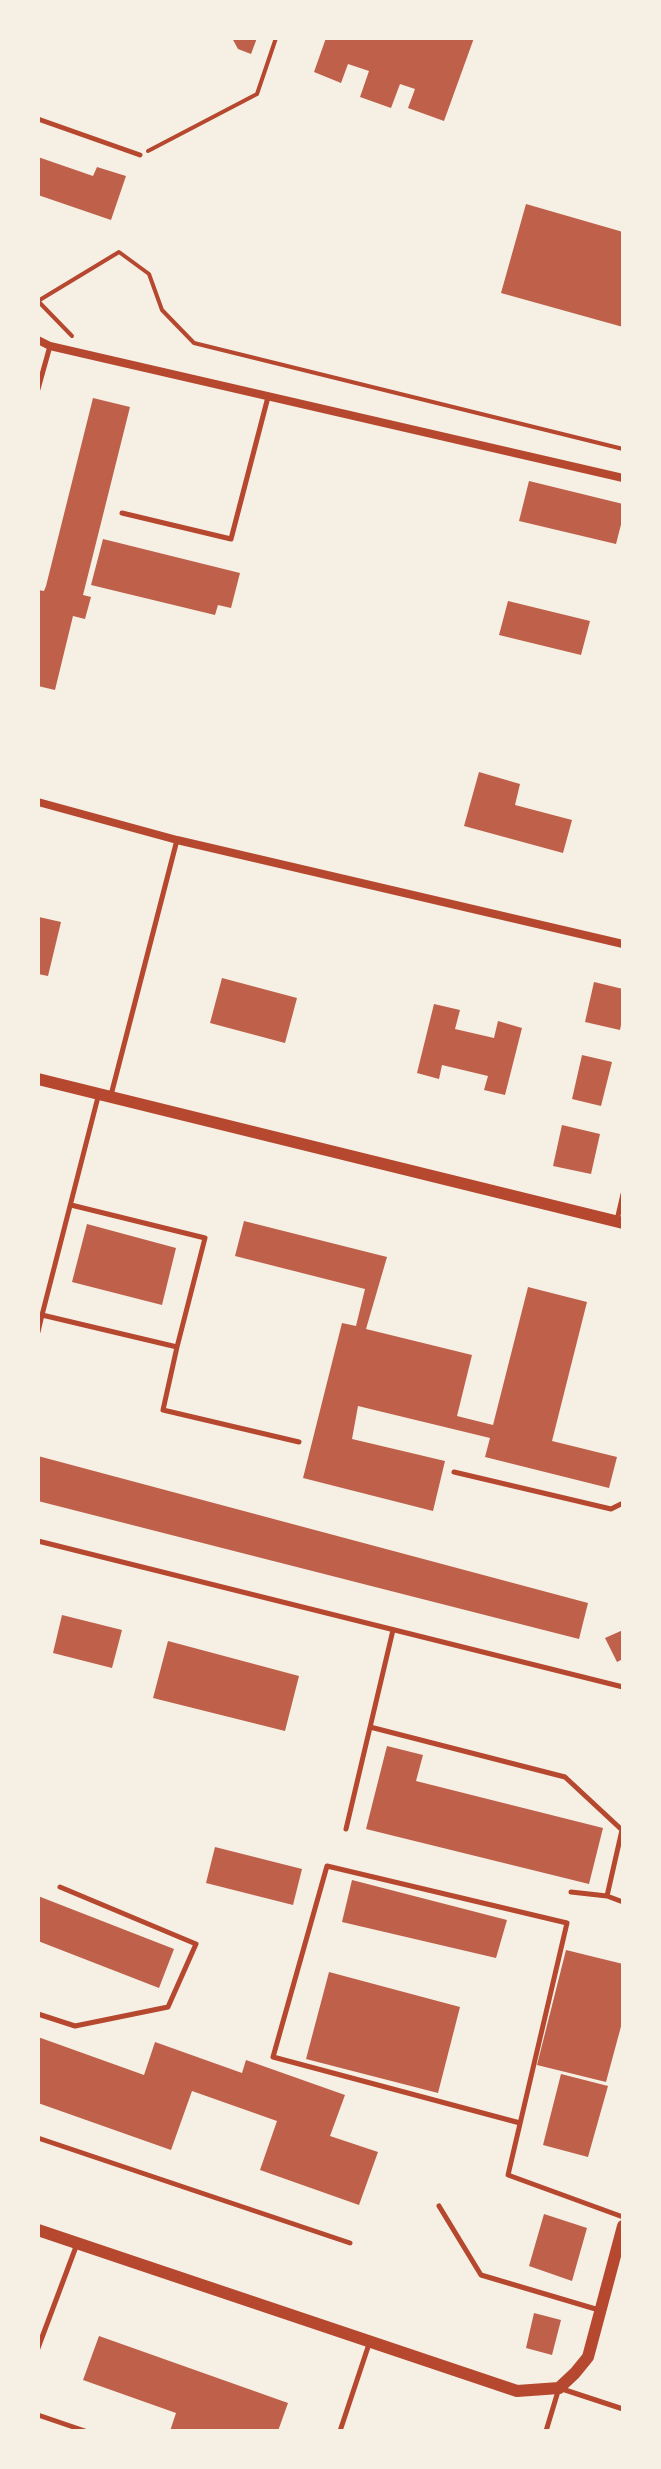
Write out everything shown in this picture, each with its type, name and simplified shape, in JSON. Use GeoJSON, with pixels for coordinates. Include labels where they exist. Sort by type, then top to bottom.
{"type":"FeatureCollection","features":[{"type":"Feature","properties":{"kind":"street"},"geometry":{"type":"LineString","coordinates":[[38,340],[50,346],[623,478]]}},
{"type":"Feature","properties":{"kind":"street"},"geometry":{"type":"LineString","coordinates":[[38,802],[177,840],[623,944]]}},
{"type":"Feature","properties":{"kind":"street"},"geometry":{"type":"LineString","coordinates":[[38,1079],[620,1222]]}},
{"type":"Feature","properties":{"kind":"street"},"geometry":{"type":"LineString","coordinates":[[38,2230],[517,2391],[559,2388],[588,2357],[623,2226]]}},
{"type":"Feature","properties":{"kind":"lane"},"geometry":{"type":"LineString","coordinates":[[38,119],[140,155]]}},
{"type":"Feature","properties":{"kind":"lane"},"geometry":{"type":"LineString","coordinates":[[38,389],[50,346]]}},
{"type":"Feature","properties":{"kind":"lane"},"geometry":{"type":"LineString","coordinates":[[122,513],[231,539],[269,396]]}},
{"type":"Feature","properties":{"kind":"lane"},"geometry":{"type":"LineString","coordinates":[[38,1332],[71,1205],[177,840]]}},
{"type":"Feature","properties":{"kind":"lane"},"geometry":{"type":"LineString","coordinates":[[620,1222],[623,1194]]}},
{"type":"Feature","properties":{"kind":"lane"},"geometry":{"type":"LineString","coordinates":[[71,1205],[205,1238],[163,1410],[299,1442]]}},
{"type":"Feature","properties":{"kind":"lane"},"geometry":{"type":"LineString","coordinates":[[42,1315],[177,1347]]}},
{"type":"Feature","properties":{"kind":"lane"},"geometry":{"type":"LineString","coordinates":[[454,1472],[611,1509],[623,1503]]}},
{"type":"Feature","properties":{"kind":"lane"},"geometry":{"type":"LineString","coordinates":[[38,1541],[623,1687]]}},
{"type":"Feature","properties":{"kind":"lane"},"geometry":{"type":"LineString","coordinates":[[346,1829],[393,1630]]}},
{"type":"Feature","properties":{"kind":"lane"},"geometry":{"type":"LineString","coordinates":[[370,1727],[565,1777],[622,1830],[607,1896]]}},
{"type":"Feature","properties":{"kind":"lane"},"geometry":{"type":"LineString","coordinates":[[520,2123],[273,2057],[327,1866],[567,1923],[508,2175],[623,2217]]}},
{"type":"Feature","properties":{"kind":"lane"},"geometry":{"type":"LineString","coordinates":[[38,2014],[75,2026],[168,2007],[196,1944],[60,1887]]}},
{"type":"Feature","properties":{"kind":"lane"},"geometry":{"type":"LineString","coordinates":[[571,1892],[607,1896],[623,1902]]}},
{"type":"Feature","properties":{"kind":"lane"},"geometry":{"type":"LineString","coordinates":[[38,2138],[350,2243]]}},
{"type":"Feature","properties":{"kind":"lane"},"geometry":{"type":"LineString","coordinates":[[439,2206],[481,2275],[600,2310]]}},
{"type":"Feature","properties":{"kind":"lane"},"geometry":{"type":"LineString","coordinates":[[38,2348],[78,2243]]}},
{"type":"Feature","properties":{"kind":"lane"},"geometry":{"type":"LineString","coordinates":[[340,2431],[369,2343]]}},
{"type":"Feature","properties":{"kind":"lane"},"geometry":{"type":"LineString","coordinates":[[546,2431],[559,2388],[623,2409]]}},
{"type":"Feature","properties":{"kind":"lane"},"geometry":{"type":"LineString","coordinates":[[38,2415],[85,2431]]}},
{"type":"Feature","properties":{"kind":"path"},"geometry":{"type":"LineString","coordinates":[[140,155],[257,94],[276,38]]}},
{"type":"Feature","properties":{"kind":"path"},"geometry":{"type":"LineString","coordinates":[[72,336],[38,301],[119,252],[149,274],[162,310],[194,343],[623,449]]}},
{"type":"Feature","properties":{"kind":"building"},"geometry":{"type":"Polygon","coordinates":[[[232,38],[257,38],[251,54],[238,49],[232,38]]]}},
{"type":"Feature","properties":{"kind":"building"},"geometry":{"type":"Polygon","coordinates":[[[326,38],[474,38],[444,121],[408,108],[415,89],[400,84],[391,108],[360,97],[369,71],[348,64],[341,83],[314,72],[326,38]]]}},
{"type":"Feature","properties":{"kind":"building"},"geometry":{"type":"Polygon","coordinates":[[[38,157],[93,176],[97,167],[126,176],[111,220],[38,195],[38,157]]]}},
{"type":"Feature","properties":{"kind":"building"},"geometry":{"type":"Polygon","coordinates":[[[526,204],[623,232],[623,327],[501,293],[526,204]]]}},
{"type":"Feature","properties":{"kind":"building"},"geometry":{"type":"Polygon","coordinates":[[[93,398],[130,407],[83,595],[91,597],[85,619],[73,616],[55,690],[38,686],[38,590],[44,591],[46,586],[93,398]]]}},
{"type":"Feature","properties":{"kind":"building"},"geometry":{"type":"Polygon","coordinates":[[[529,481],[623,504],[616,544],[519,521],[529,481]]]}},
{"type":"Feature","properties":{"kind":"building"},"geometry":{"type":"Polygon","coordinates":[[[103,539],[240,573],[231,608],[218,605],[215,615],[91,585],[103,539]]]}},
{"type":"Feature","properties":{"kind":"building"},"geometry":{"type":"Polygon","coordinates":[[[508,601],[590,621],[581,655],[499,635],[508,601]]]}},
{"type":"Feature","properties":{"kind":"building"},"geometry":{"type":"Polygon","coordinates":[[[479,772],[520,784],[515,805],[572,820],[563,853],[464,826],[479,772]]]}},
{"type":"Feature","properties":{"kind":"building"},"geometry":{"type":"Polygon","coordinates":[[[39,917],[61,922],[48,976],[38,974],[39,917]]]}},
{"type":"Feature","properties":{"kind":"building"},"geometry":{"type":"Polygon","coordinates":[[[222,978],[297,998],[285,1043],[210,1023],[222,978]]]}},
{"type":"Feature","properties":{"kind":"building"},"geometry":{"type":"Polygon","coordinates":[[[594,982],[623,989],[620,1030],[585,1022],[594,982]]]}},
{"type":"Feature","properties":{"kind":"building"},"geometry":{"type":"Polygon","coordinates":[[[434,1004],[460,1010],[455,1029],[494,1038],[498,1021],[522,1028],[505,1095],[484,1090],[488,1076],[442,1065],[439,1079],[417,1073],[434,1004]]]}},
{"type":"Feature","properties":{"kind":"building"},"geometry":{"type":"Polygon","coordinates":[[[582,1055],[612,1062],[601,1106],[572,1099],[582,1055]]]}},
{"type":"Feature","properties":{"kind":"building"},"geometry":{"type":"Polygon","coordinates":[[[562,1125],[600,1134],[591,1174],[553,1166],[562,1125]]]}},
{"type":"Feature","properties":{"kind":"building"},"geometry":{"type":"Polygon","coordinates":[[[244,1221],[387,1257],[366,1329],[472,1355],[457,1416],[493,1425],[528,1287],[587,1302],[552,1441],[617,1457],[609,1488],[485,1457],[490,1438],[358,1406],[352,1439],[445,1461],[433,1511],[303,1478],[342,1323],[356,1326],[365,1289],[235,1256],[244,1221]]]}},
{"type":"Feature","properties":{"kind":"building"},"geometry":{"type":"Polygon","coordinates":[[[87,1224],[176,1248],[162,1305],[72,1282],[87,1224]]]}},
{"type":"Feature","properties":{"kind":"building"},"geometry":{"type":"Polygon","coordinates":[[[38,1456],[588,1603],[579,1639],[38,1501],[38,1456]]]}},
{"type":"Feature","properties":{"kind":"building"},"geometry":{"type":"Polygon","coordinates":[[[62,1615],[122,1630],[112,1668],[53,1653],[62,1615]]]}},
{"type":"Feature","properties":{"kind":"building"},"geometry":{"type":"Polygon","coordinates":[[[623,1630],[623,1659],[617,1662],[605,1638],[623,1630]]]}},
{"type":"Feature","properties":{"kind":"building"},"geometry":{"type":"Polygon","coordinates":[[[168,1641],[299,1676],[285,1731],[153,1698],[168,1641]]]}},
{"type":"Feature","properties":{"kind":"building"},"geometry":{"type":"Polygon","coordinates":[[[387,1746],[423,1755],[416,1781],[603,1828],[589,1884],[366,1829],[387,1746]]]}},
{"type":"Feature","properties":{"kind":"building"},"geometry":{"type":"Polygon","coordinates":[[[215,1847],[302,1869],[293,1905],[206,1883],[215,1847]]]}},
{"type":"Feature","properties":{"kind":"building"},"geometry":{"type":"Polygon","coordinates":[[[352,1880],[507,1920],[496,1958],[342,1922],[352,1880]]]}},
{"type":"Feature","properties":{"kind":"building"},"geometry":{"type":"Polygon","coordinates":[[[38,1896],[174,1949],[159,1988],[38,1941],[38,1896]]]}},
{"type":"Feature","properties":{"kind":"building"},"geometry":{"type":"Polygon","coordinates":[[[566,1950],[623,1964],[623,2019],[606,2082],[537,2065],[566,1950]]]}},
{"type":"Feature","properties":{"kind":"building"},"geometry":{"type":"Polygon","coordinates":[[[329,1972],[460,2007],[438,2093],[306,2059],[329,1972]]]}},
{"type":"Feature","properties":{"kind":"building"},"geometry":{"type":"Polygon","coordinates":[[[38,2037],[144,2075],[155,2042],[242,2073],[246,2060],[345,2095],[330,2136],[378,2152],[359,2205],[260,2170],[277,2121],[192,2091],[171,2150],[38,2103],[38,2037]]]}},
{"type":"Feature","properties":{"kind":"building"},"geometry":{"type":"Polygon","coordinates":[[[561,2074],[608,2086],[588,2157],[543,2145],[561,2074]]]}},
{"type":"Feature","properties":{"kind":"building"},"geometry":{"type":"Polygon","coordinates":[[[544,2214],[587,2228],[572,2281],[529,2266],[544,2214]]]}},
{"type":"Feature","properties":{"kind":"building"},"geometry":{"type":"Polygon","coordinates":[[[534,2313],[561,2320],[552,2355],[526,2348],[534,2313]]]}},
{"type":"Feature","properties":{"kind":"building"},"geometry":{"type":"Polygon","coordinates":[[[99,2336],[288,2403],[278,2431],[170,2431],[176,2413],[83,2380],[99,2336]]]}}]}
